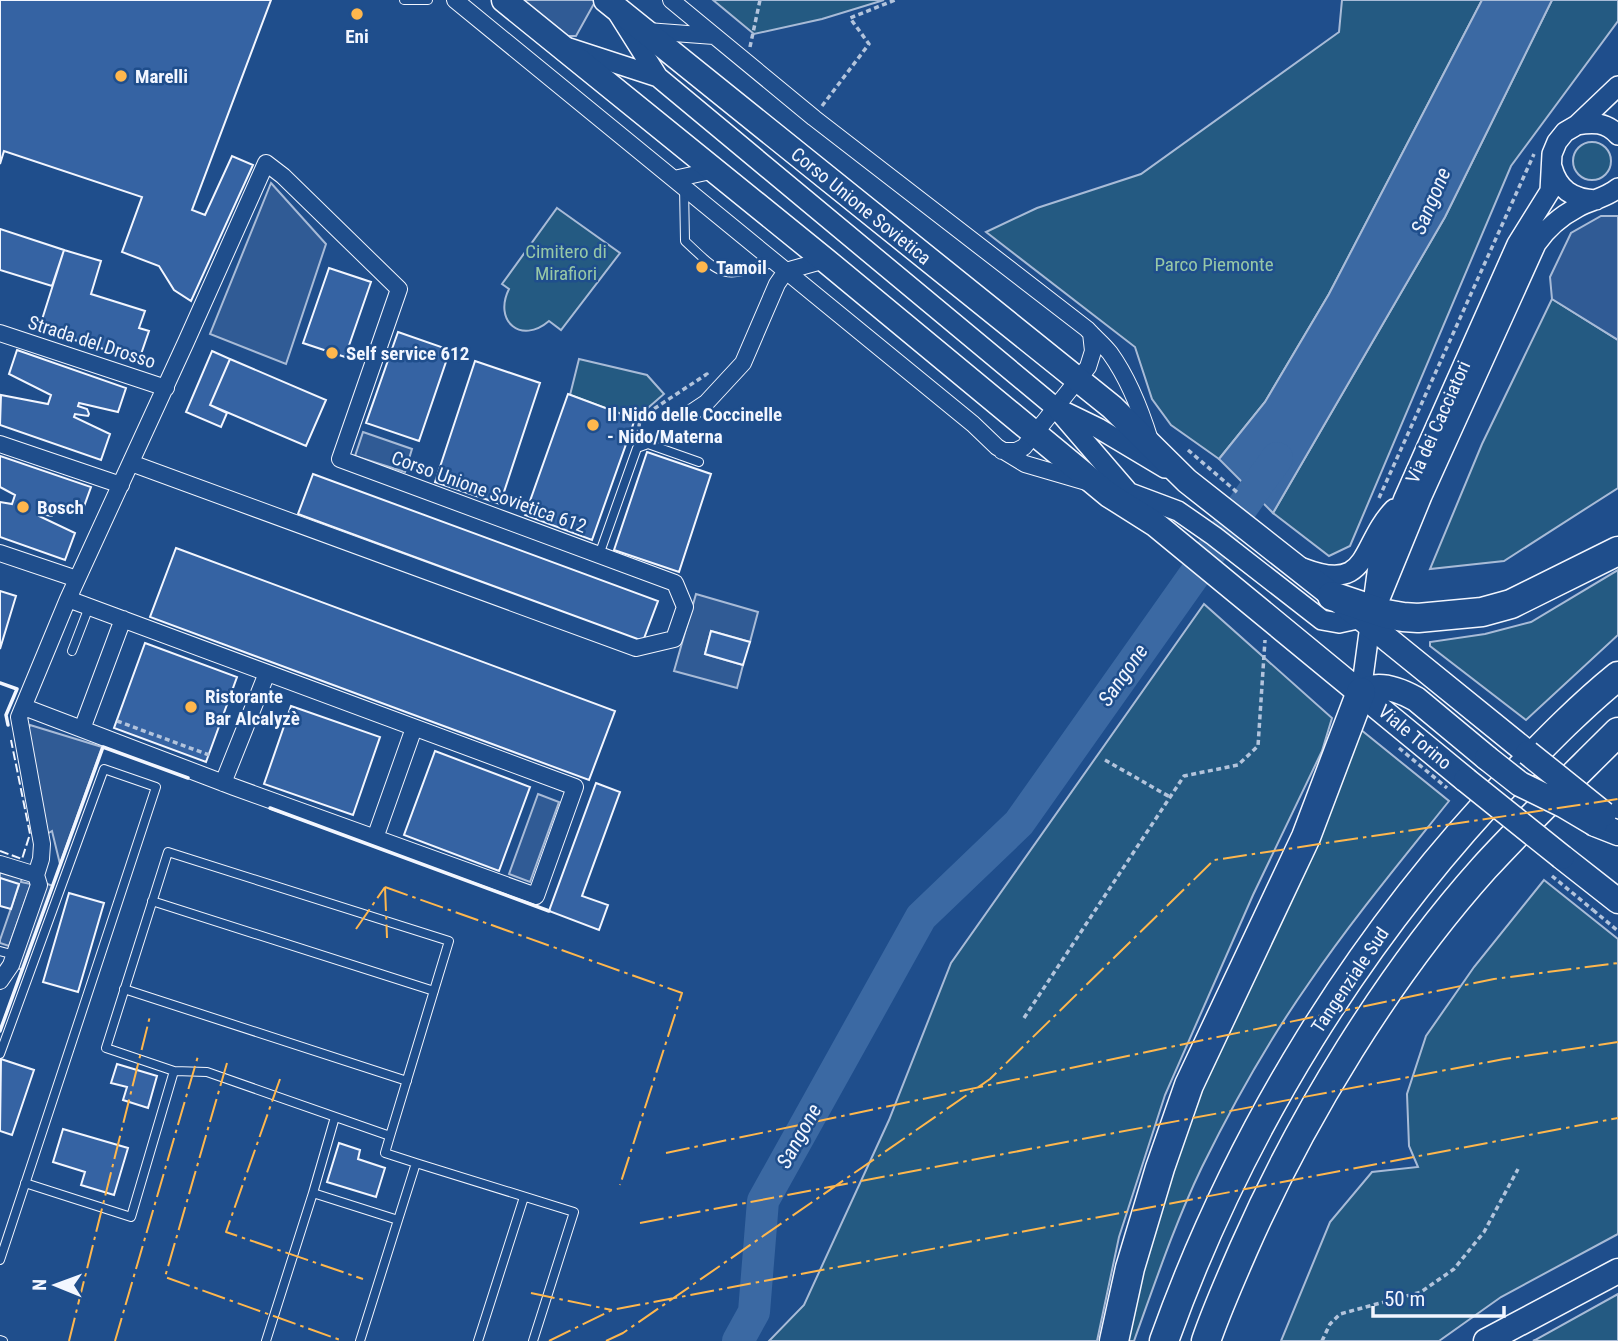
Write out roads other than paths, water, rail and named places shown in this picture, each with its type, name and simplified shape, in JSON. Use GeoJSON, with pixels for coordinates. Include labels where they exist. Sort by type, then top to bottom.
{"type":"FeatureCollection","features":[{"type":"Feature","properties":{"kind":"highway"},"geometry":{"type":"LineString","coordinates":[[1332,596],[1372,616],[1418,618],[1482,612],[1511,604],[1618,551]]}},
{"type":"Feature","properties":{"kind":"highway","name":"Tangenziale Sud"},"geometry":{"type":"LineString","coordinates":[[1164,1341],[1199,1249],[1234,1176],[1268,1112],[1337,996],[1389,921],[1450,846],[1549,739],[1618,676]]}},
{"type":"Feature","properties":{"kind":"highway"},"geometry":{"type":"LineString","coordinates":[[1114,1341],[1130,1268],[1160,1168],[1189,1085],[1306,836],[1361,692]]}},
{"type":"Feature","properties":{"kind":"highway","name":"Tangenziale Sud"},"geometry":{"type":"LineString","coordinates":[[1206,1341],[1264,1204],[1305,1127],[1377,1010],[1424,943],[1484,869],[1618,732]]}},
{"type":"Feature","properties":{"kind":"main road"},"geometry":{"type":"LineString","coordinates":[[505,0],[1096,485],[1167,523]]}},
{"type":"Feature","properties":{"kind":"main road","name":"Corso Unione Sovietica"},"geometry":{"type":"LineString","coordinates":[[610,4],[1112,407],[1194,486],[1293,565]]}},
{"type":"Feature","properties":{"kind":"main road","name":"Viale Torino"},"geometry":{"type":"LineString","coordinates":[[1167,523],[1214,572],[1466,780],[1618,901]]}},
{"type":"Feature","properties":{"kind":"main road"},"geometry":{"type":"LineString","coordinates":[[1293,565],[1332,596]]}},
{"type":"Feature","properties":{"kind":"main road"},"geometry":{"type":"LineString","coordinates":[[1372,616],[1405,652],[1609,824]]}},
{"type":"Feature","properties":{"kind":"main road"},"geometry":{"type":"LineString","coordinates":[[1361,692],[1374,687],[1403,692],[1416,699],[1518,783],[1609,824]]}},
{"type":"Feature","properties":{"kind":"main road"},"geometry":{"type":"LineString","coordinates":[[1486,1341],[1618,1271]]}},
{"type":"Feature","properties":{"kind":"street"},"geometry":{"type":"LineString","coordinates":[[456,0],[973,424],[1002,451],[1038,469],[1096,485]]}},
{"type":"Feature","properties":{"kind":"street","name":"Corso Unione Sovietica"},"geometry":{"type":"LineString","coordinates":[[671,0],[814,118],[1091,333],[1117,363],[1144,419],[1153,449]]}},
{"type":"Feature","properties":{"kind":"street"},"geometry":{"type":"LineString","coordinates":[[610,4],[658,77]]}},
{"type":"Feature","properties":{"kind":"street"},"geometry":{"type":"LineString","coordinates":[[644,31],[714,36]]}},
{"type":"Feature","properties":{"kind":"street"},"geometry":{"type":"LineString","coordinates":[[561,46],[658,77]]}},
{"type":"Feature","properties":{"kind":"street","name":"Corso Unione Sovietica"},"geometry":{"type":"LineString","coordinates":[[658,77],[1056,408]]}},
{"type":"Feature","properties":{"kind":"street","name":"Via dei Cacciatori"},"geometry":{"type":"LineString","coordinates":[[1361,692],[1378,566],[1404,498],[1517,244],[1546,200],[1552,182],[1552,154],[1557,142],[1618,86]]}},
{"type":"Feature","properties":{"kind":"street"},"geometry":{"type":"LineString","coordinates":[[1577,125],[1590,122],[1603,124],[1618,135]]}},
{"type":"Feature","properties":{"kind":"street","name":"Corso Unione Sovietica 612"},"geometry":{"type":"LineString","coordinates":[[0,981],[11,965],[7,953],[38,885],[36,875],[48,841],[19,717],[68,599],[266,163],[284,176],[399,289],[340,459],[675,583],[685,607],[674,639],[636,648],[131,463]]}},
{"type":"Feature","properties":{"kind":"street","name":"Via dei Cacciatori"},"geometry":{"type":"LineString","coordinates":[[1552,166],[1555,178],[1562,188],[1572,195],[1583,200],[1610,196]]}},
{"type":"Feature","properties":{"kind":"street"},"geometry":{"type":"LineString","coordinates":[[679,183],[715,170]]}},
{"type":"Feature","properties":{"kind":"street","name":"Via dei Cacciatori"},"geometry":{"type":"LineString","coordinates":[[1372,616],[1390,579],[1422,496],[1536,244],[1541,236],[1578,207],[1610,196]]}},
{"type":"Feature","properties":{"kind":"street"},"geometry":{"type":"LineString","coordinates":[[780,266],[825,260]]}},
{"type":"Feature","properties":{"kind":"street"},"geometry":{"type":"LineString","coordinates":[[691,413],[706,403],[743,363],[772,295],[780,266]]}},
{"type":"Feature","properties":{"kind":"street"},"geometry":{"type":"LineString","coordinates":[[1002,451],[1016,452],[1024,447],[1078,381],[1091,360],[1091,333]]}},
{"type":"Feature","properties":{"kind":"street","name":"Strada del Drosso"},"geometry":{"type":"LineString","coordinates":[[0,352],[3,334],[166,388]]}},
{"type":"Feature","properties":{"kind":"street"},"geometry":{"type":"LineString","coordinates":[[1056,408],[1098,428],[1194,486]]}},
{"type":"Feature","properties":{"kind":"street"},"geometry":{"type":"LineString","coordinates":[[1056,408],[1130,493],[1167,523],[1233,551],[1322,620],[1339,623],[1372,616]]}},
{"type":"Feature","properties":{"kind":"street"},"geometry":{"type":"LineString","coordinates":[[0,444],[121,485]]}},
{"type":"Feature","properties":{"kind":"street"},"geometry":{"type":"LineString","coordinates":[[1293,565],[1325,575],[1337,576],[1352,571],[1364,559],[1381,522],[1404,498]]}},
{"type":"Feature","properties":{"kind":"street"},"geometry":{"type":"LineString","coordinates":[[0,553],[77,579]]}},
{"type":"Feature","properties":{"kind":"street"},"geometry":{"type":"LineString","coordinates":[[24,706],[223,783],[536,897],[575,787],[68,599]]}},
{"type":"Feature","properties":{"kind":"street"},"geometry":{"type":"LineString","coordinates":[[82,729],[123,619]]}},
{"type":"Feature","properties":{"kind":"street"},"geometry":{"type":"LineString","coordinates":[[223,783],[267,673]]}},
{"type":"Feature","properties":{"kind":"street"},"geometry":{"type":"LineString","coordinates":[[375,838],[414,727]]}},
{"type":"Feature","properties":{"kind":"street"},"geometry":{"type":"LineString","coordinates":[[0,864],[36,875]]}},
{"type":"Feature","properties":{"kind":"lane"},"geometry":{"type":"LineString","coordinates":[[404,0],[428,0]]}},
{"type":"Feature","properties":{"kind":"lane"},"geometry":{"type":"LineString","coordinates":[[679,183],[685,241],[717,271],[744,273],[780,266]]}},
{"type":"Feature","properties":{"kind":"lane"},"geometry":{"type":"LineString","coordinates":[[599,555],[638,448],[648,444],[699,462]]}},
{"type":"Feature","properties":{"kind":"lane"},"geometry":{"type":"LineString","coordinates":[[72,651],[89,607]]}},
{"type":"Feature","properties":{"kind":"lane"},"geometry":{"type":"LineString","coordinates":[[0,1054],[104,769],[156,787],[0,1260]]}},
{"type":"Feature","properties":{"kind":"lane"},"geometry":{"type":"LineString","coordinates":[[390,1136],[207,1072],[174,1071],[106,1048],[168,852],[449,942],[385,1153],[575,1212],[533,1341]]}},
{"type":"Feature","properties":{"kind":"lane"},"geometry":{"type":"LineString","coordinates":[[152,901],[434,991]]}},
{"type":"Feature","properties":{"kind":"lane"},"geometry":{"type":"LineString","coordinates":[[124,989],[407,1081]]}},
{"type":"Feature","properties":{"kind":"lane"},"geometry":{"type":"LineString","coordinates":[[25,1183],[131,1217],[174,1071]]}},
{"type":"Feature","properties":{"kind":"lane"},"geometry":{"type":"LineString","coordinates":[[266,1341],[335,1116]]}},
{"type":"Feature","properties":{"kind":"lane"},"geometry":{"type":"LineString","coordinates":[[360,1341],[416,1163]]}},
{"type":"Feature","properties":{"kind":"lane"},"geometry":{"type":"LineString","coordinates":[[313,1193],[398,1220]]}},
{"type":"Feature","properties":{"kind":"lane"},"geometry":{"type":"LineString","coordinates":[[478,1341],[524,1197]]}},
{"type":"Feature","properties":{"kind":"water"},"geometry":{"type":"Polygon","coordinates":[[[1482,0],[1552,0],[1445,217],[1273,513],[1219,459],[1265,402],[1329,294],[1482,0]]]}},
{"type":"Feature","properties":{"kind":"waterway","name":"Sangone"},"geometry":{"type":"LineString","coordinates":[[738,1341],[754,1312],[763,1201],[921,917],[1019,823],[1277,458]]}},
{"type":"Feature","properties":{"kind":"place","name":"Eni"},"geometry":{"type":"Point","coordinates":[357,14]}},
{"type":"Feature","properties":{"kind":"place","name":"Marelli"},"geometry":{"type":"Point","coordinates":[121,76]}},
{"type":"Feature","properties":{"kind":"place","name":"Tamoil"},"geometry":{"type":"Point","coordinates":[702,267]}},
{"type":"Feature","properties":{"kind":"place","name":"Self service 612"},"geometry":{"type":"Point","coordinates":[332,353]}},
{"type":"Feature","properties":{"kind":"place","name":"Il Nido delle Coccinelle - Nido/Materna"},"geometry":{"type":"Point","coordinates":[593,425]}},
{"type":"Feature","properties":{"kind":"place","name":"Bosch"},"geometry":{"type":"Point","coordinates":[23,507]}},
{"type":"Feature","properties":{"kind":"place","name":"Ristorante Bar Alcalyzè"},"geometry":{"type":"Point","coordinates":[191,707]}},
{"type":"Feature","properties":{"kind":"park label","name":"Cimitero di Mirafiori"},"geometry":{"type":"Point","coordinates":[566,262]}},
{"type":"Feature","properties":{"kind":"park label","name":"Parco Piemonte"},"geometry":{"type":"Point","coordinates":[1214,264]}}]}
